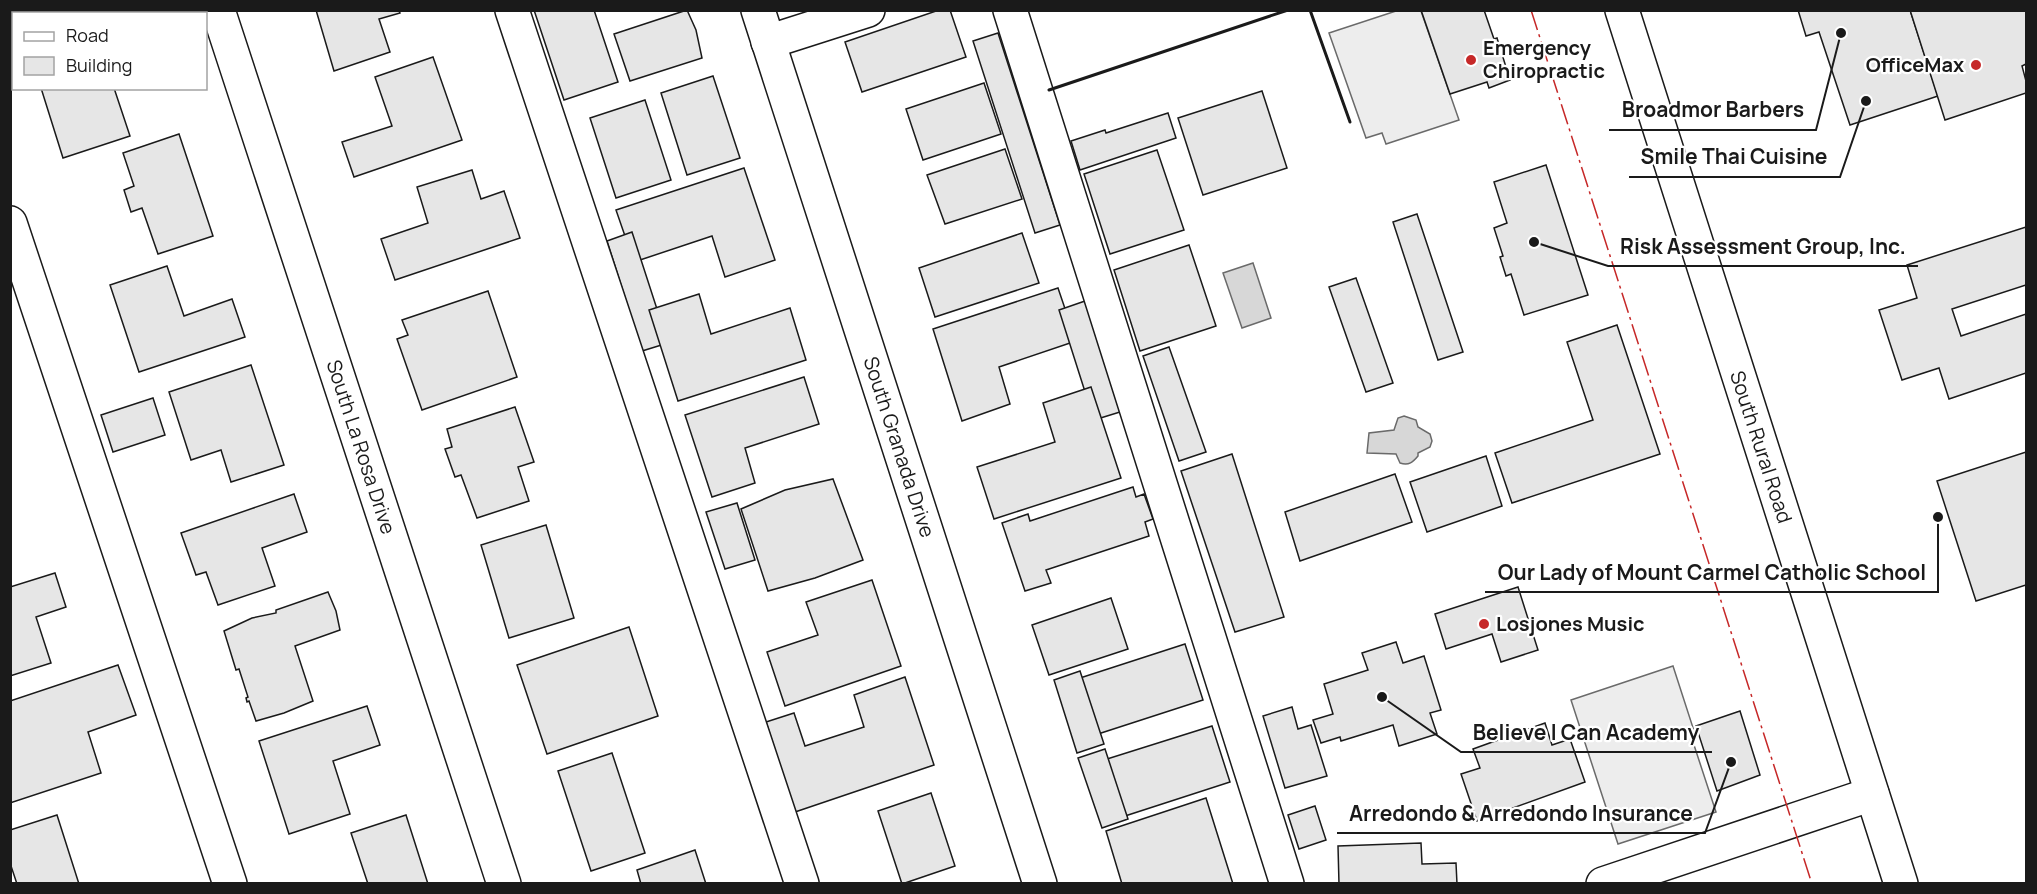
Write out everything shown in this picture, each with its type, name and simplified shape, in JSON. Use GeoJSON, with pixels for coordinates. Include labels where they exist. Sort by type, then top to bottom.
{"type":"FeatureCollection","features":[{"type":"Feature","properties":{"kind":"street","name":"South La Rosa Drive"},"geometry":{"type":"LineString","coordinates":[[218,10],[504,884]]}},
{"type":"Feature","properties":{"kind":"street"},"geometry":{"type":"LineString","coordinates":[[512,10],[802,884]]}},
{"type":"Feature","properties":{"kind":"street","name":"South Granada Drive"},"geometry":{"type":"LineString","coordinates":[[758,10],[1040,884]]}},
{"type":"Feature","properties":{"kind":"street"},"geometry":{"type":"LineString","coordinates":[[768,42],[867,10]]}},
{"type":"Feature","properties":{"kind":"street"},"geometry":{"type":"LineString","coordinates":[[1010,10],[1287,884]]}},
{"type":"Feature","properties":{"kind":"street","name":"South Rural Road"},"geometry":{"type":"LineString","coordinates":[[1622,10],[1901,884]]}},
{"type":"Feature","properties":{"kind":"street"},"geometry":{"type":"LineString","coordinates":[[10,223],[230,884]]}},
{"type":"Feature","properties":{"kind":"street"},"geometry":{"type":"LineString","coordinates":[[1604,884],[1872,794]]}},
{"type":"Feature","properties":{"kind":"shaded area"},"geometry":{"type":"Polygon","coordinates":[[[1399,10],[1421,11],[1459,120],[1386,144],[1382,133],[1366,138],[1329,33],[1399,10]]]}},
{"type":"Feature","properties":{"kind":"shaded area"},"geometry":{"type":"Polygon","coordinates":[[[1253,263],[1271,318],[1242,328],[1223,273],[1253,263]]]}},
{"type":"Feature","properties":{"kind":"shaded area"},"geometry":{"type":"Polygon","coordinates":[[[1404,416],[1416,420],[1418,427],[1430,434],[1432,441],[1430,447],[1418,453],[1414,460],[1406,464],[1400,463],[1396,454],[1367,453],[1369,433],[1394,430],[1398,418],[1404,416]]]}},
{"type":"Feature","properties":{"kind":"shaded area"},"geometry":{"type":"Polygon","coordinates":[[[1673,666],[1696,737],[1692,739],[1716,812],[1618,844],[1571,700],[1673,666]]]}},
{"type":"Feature","properties":{"kind":"building"},"geometry":{"type":"Polygon","coordinates":[[[316,10],[399,10],[400,13],[379,19],[390,52],[334,71],[316,10]]]}},
{"type":"Feature","properties":{"kind":"building"},"geometry":{"type":"Polygon","coordinates":[[[534,10],[594,10],[618,82],[564,100],[534,10]]]}},
{"type":"Feature","properties":{"kind":"building"},"geometry":{"type":"Polygon","coordinates":[[[687,10],[696,30],[702,58],[630,81],[614,34],[687,10]]]}},
{"type":"Feature","properties":{"kind":"building"},"geometry":{"type":"Polygon","coordinates":[[[939,10],[950,10],[966,57],[862,92],[845,42],[939,10]]]}},
{"type":"Feature","properties":{"kind":"building","name":"Emergency Chiropractic"},"geometry":{"type":"Polygon","coordinates":[[[1421,10],[1484,10],[1494,39],[1497,38],[1510,80],[1489,88],[1487,82],[1450,94],[1421,10]]]}},
{"type":"Feature","properties":{"kind":"building"},"geometry":{"type":"Polygon","coordinates":[[[1798,10],[1910,10],[1938,96],[1850,125],[1819,32],[1806,36],[1798,10]]]}},
{"type":"Feature","properties":{"kind":"building","name":"OfficeMax"},"geometry":{"type":"Polygon","coordinates":[[[1910,10],[2026,10],[2026,64],[2022,66],[2026,93],[1945,120],[1910,10]]]}},
{"type":"Feature","properties":{"kind":"building"},"geometry":{"type":"Polygon","coordinates":[[[998,33],[1060,225],[1035,233],[973,41],[998,33]]]}},
{"type":"Feature","properties":{"kind":"building"},"geometry":{"type":"Polygon","coordinates":[[[433,57],[462,140],[354,177],[342,142],[392,126],[375,77],[433,57]]]}},
{"type":"Feature","properties":{"kind":"building"},"geometry":{"type":"Polygon","coordinates":[[[713,76],[740,158],[687,175],[661,93],[713,76]]]}},
{"type":"Feature","properties":{"kind":"building"},"geometry":{"type":"Polygon","coordinates":[[[984,83],[1001,134],[923,160],[906,109],[984,83]]]}},
{"type":"Feature","properties":{"kind":"building"},"geometry":{"type":"Polygon","coordinates":[[[42,90],[115,90],[130,136],[63,158],[42,90]]]}},
{"type":"Feature","properties":{"kind":"building"},"geometry":{"type":"Polygon","coordinates":[[[1262,91],[1287,168],[1203,195],[1178,118],[1262,91]]]}},
{"type":"Feature","properties":{"kind":"building"},"geometry":{"type":"Polygon","coordinates":[[[645,100],[671,180],[616,198],[590,118],[645,100]]]}},
{"type":"Feature","properties":{"kind":"building"},"geometry":{"type":"Polygon","coordinates":[[[1168,113],[1176,138],[1080,170],[1071,141],[1105,130],[1106,133],[1168,113]]]}},
{"type":"Feature","properties":{"kind":"building"},"geometry":{"type":"Polygon","coordinates":[[[179,134],[213,236],[158,254],[142,208],[131,212],[124,190],[134,186],[123,153],[179,134]]]}},
{"type":"Feature","properties":{"kind":"building"},"geometry":{"type":"Polygon","coordinates":[[[1005,149],[1022,199],[945,224],[927,175],[1005,149]]]}},
{"type":"Feature","properties":{"kind":"building"},"geometry":{"type":"Polygon","coordinates":[[[1157,150],[1184,230],[1110,254],[1084,174],[1157,150]]]}},
{"type":"Feature","properties":{"kind":"building"},"geometry":{"type":"Polygon","coordinates":[[[1546,165],[1588,295],[1524,315],[1511,274],[1506,276],[1500,257],[1503,256],[1494,228],[1507,223],[1494,182],[1546,165]]]}},
{"type":"Feature","properties":{"kind":"building"},"geometry":{"type":"Polygon","coordinates":[[[744,168],[775,260],[725,277],[712,236],[634,262],[616,210],[744,168]]]}},
{"type":"Feature","properties":{"kind":"building"},"geometry":{"type":"Polygon","coordinates":[[[472,170],[481,199],[504,191],[520,238],[395,280],[381,239],[428,223],[417,187],[472,170]]]}},
{"type":"Feature","properties":{"kind":"building"},"geometry":{"type":"Polygon","coordinates":[[[1417,214],[1463,352],[1438,360],[1393,222],[1417,214]]]}},
{"type":"Feature","properties":{"kind":"building"},"geometry":{"type":"Polygon","coordinates":[[[2026,227],[2026,285],[1952,309],[1961,336],[2026,314],[2026,373],[1949,399],[1939,368],[1902,380],[1879,310],[1917,298],[1907,265],[2026,227]]]}},
{"type":"Feature","properties":{"kind":"building"},"geometry":{"type":"Polygon","coordinates":[[[632,232],[668,343],[642,351],[607,241],[632,232]]]}},
{"type":"Feature","properties":{"kind":"building"},"geometry":{"type":"Polygon","coordinates":[[[1022,233],[1039,283],[935,317],[919,268],[1022,233]]]}},
{"type":"Feature","properties":{"kind":"building"},"geometry":{"type":"Polygon","coordinates":[[[1189,245],[1216,326],[1140,351],[1114,270],[1189,245]]]}},
{"type":"Feature","properties":{"kind":"building"},"geometry":{"type":"Polygon","coordinates":[[[167,266],[184,316],[232,299],[245,337],[139,372],[110,285],[167,266]]]}},
{"type":"Feature","properties":{"kind":"building"},"geometry":{"type":"Polygon","coordinates":[[[1356,278],[1393,383],[1366,392],[1329,287],[1356,278]]]}},
{"type":"Feature","properties":{"kind":"building"},"geometry":{"type":"Polygon","coordinates":[[[1058,288],[1076,341],[999,367],[1010,404],[962,421],[933,329],[1058,288]]]}},
{"type":"Feature","properties":{"kind":"building"},"geometry":{"type":"Polygon","coordinates":[[[488,291],[517,377],[422,410],[397,339],[408,335],[402,320],[488,291]]]}},
{"type":"Feature","properties":{"kind":"building"},"geometry":{"type":"Polygon","coordinates":[[[699,294],[711,334],[790,308],[806,360],[678,401],[649,310],[699,294]]]}},
{"type":"Feature","properties":{"kind":"building"},"geometry":{"type":"Polygon","coordinates":[[[1085,301],[1120,412],[1094,420],[1059,310],[1085,301]]]}},
{"type":"Feature","properties":{"kind":"building"},"geometry":{"type":"Polygon","coordinates":[[[1617,325],[1660,454],[1512,503],[1495,453],[1593,420],[1567,342],[1617,325]]]}},
{"type":"Feature","properties":{"kind":"building"},"geometry":{"type":"Polygon","coordinates":[[[1169,347],[1206,452],[1179,461],[1143,356],[1169,347]]]}},
{"type":"Feature","properties":{"kind":"building"},"geometry":{"type":"Polygon","coordinates":[[[251,365],[284,465],[231,482],[221,450],[191,460],[169,392],[251,365]]]}},
{"type":"Feature","properties":{"kind":"building"},"geometry":{"type":"Polygon","coordinates":[[[804,377],[819,424],[745,448],[755,483],[712,497],[685,415],[804,377]]]}},
{"type":"Feature","properties":{"kind":"building"},"geometry":{"type":"Polygon","coordinates":[[[1091,387],[1121,478],[994,519],[977,467],[1055,442],[1043,403],[1091,387]]]}},
{"type":"Feature","properties":{"kind":"building"},"geometry":{"type":"Polygon","coordinates":[[[153,398],[165,435],[113,452],[101,415],[153,398]]]}},
{"type":"Feature","properties":{"kind":"building"},"geometry":{"type":"Polygon","coordinates":[[[515,407],[534,462],[518,467],[529,501],[477,518],[461,475],[455,477],[445,449],[452,447],[447,429],[515,407]]]}},
{"type":"Feature","properties":{"kind":"building"},"geometry":{"type":"Polygon","coordinates":[[[2026,452],[2026,585],[1976,601],[1937,481],[2026,452]]]}},
{"type":"Feature","properties":{"kind":"building"},"geometry":{"type":"Polygon","coordinates":[[[1232,454],[1284,617],[1235,632],[1181,471],[1232,454]]]}},
{"type":"Feature","properties":{"kind":"building"},"geometry":{"type":"Polygon","coordinates":[[[1486,456],[1502,506],[1427,532],[1410,482],[1486,456]]]}},
{"type":"Feature","properties":{"kind":"building"},"geometry":{"type":"Polygon","coordinates":[[[1395,474],[1412,522],[1300,561],[1285,512],[1395,474]]]}},
{"type":"Feature","properties":{"kind":"building"},"geometry":{"type":"Polygon","coordinates":[[[833,479],[863,560],[815,578],[768,591],[741,509],[785,490],[833,479]]]}},
{"type":"Feature","properties":{"kind":"building"},"geometry":{"type":"Polygon","coordinates":[[[1133,487],[1136,497],[1144,494],[1153,519],[1145,522],[1149,536],[1046,570],[1051,583],[1025,591],[1002,523],[1028,514],[1030,521],[1133,487]]]}},
{"type":"Feature","properties":{"kind":"building"},"geometry":{"type":"Polygon","coordinates":[[[294,494],[307,532],[262,548],[275,586],[218,605],[206,572],[196,575],[181,533],[294,494]]]}},
{"type":"Feature","properties":{"kind":"building"},"geometry":{"type":"Polygon","coordinates":[[[737,503],[755,560],[725,569],[706,512],[737,503]]]}},
{"type":"Feature","properties":{"kind":"building"},"geometry":{"type":"Polygon","coordinates":[[[546,525],[574,618],[509,638],[481,545],[546,525]]]}},
{"type":"Feature","properties":{"kind":"building"},"geometry":{"type":"Polygon","coordinates":[[[55,573],[66,607],[36,617],[51,663],[10,676],[10,587],[55,573]]]}},
{"type":"Feature","properties":{"kind":"building"},"geometry":{"type":"Polygon","coordinates":[[[872,580],[901,666],[785,706],[767,652],[818,635],[806,602],[872,580]]]}},
{"type":"Feature","properties":{"kind":"building","name":"Losjones Music"},"geometry":{"type":"Polygon","coordinates":[[[1518,587],[1538,650],[1501,662],[1492,634],[1446,649],[1435,614],[1518,587]]]}},
{"type":"Feature","properties":{"kind":"building"},"geometry":{"type":"Polygon","coordinates":[[[328,592],[336,611],[340,630],[295,646],[313,701],[256,721],[249,701],[247,702],[248,697],[239,669],[236,670],[224,631],[252,618],[276,613],[276,610],[328,592]]]}},
{"type":"Feature","properties":{"kind":"building"},"geometry":{"type":"Polygon","coordinates":[[[1111,598],[1128,649],[1049,675],[1032,625],[1111,598]]]}},
{"type":"Feature","properties":{"kind":"building"},"geometry":{"type":"Polygon","coordinates":[[[629,627],[658,716],[547,754],[517,665],[629,627]]]}},
{"type":"Feature","properties":{"kind":"building"},"geometry":{"type":"Polygon","coordinates":[[[1396,642],[1403,663],[1424,656],[1441,710],[1430,713],[1437,734],[1399,746],[1393,725],[1341,741],[1340,737],[1321,743],[1313,720],[1333,714],[1324,684],[1368,670],[1362,653],[1396,642]]]}},
{"type":"Feature","properties":{"kind":"building"},"geometry":{"type":"Polygon","coordinates":[[[1185,644],[1203,700],[1098,734],[1080,678],[1185,644]]]}},
{"type":"Feature","properties":{"kind":"building"},"geometry":{"type":"Polygon","coordinates":[[[118,665],[136,715],[88,732],[101,773],[10,803],[10,701],[118,665]]]}},
{"type":"Feature","properties":{"kind":"building"},"geometry":{"type":"Polygon","coordinates":[[[1080,671],[1104,744],[1077,753],[1054,680],[1080,671]]]}},
{"type":"Feature","properties":{"kind":"building"},"geometry":{"type":"Polygon","coordinates":[[[905,677],[934,765],[795,812],[766,722],[794,713],[805,746],[864,727],[854,695],[905,677]]]}},
{"type":"Feature","properties":{"kind":"building"},"geometry":{"type":"Polygon","coordinates":[[[367,706],[380,745],[333,761],[350,814],[289,834],[259,741],[367,706]]]}},
{"type":"Feature","properties":{"kind":"building"},"geometry":{"type":"Polygon","coordinates":[[[1292,707],[1298,729],[1311,725],[1327,776],[1285,788],[1263,716],[1292,707]]]}},
{"type":"Feature","properties":{"kind":"building"},"geometry":{"type":"Polygon","coordinates":[[[1740,711],[1760,775],[1717,791],[1696,726],[1740,711]]]}},
{"type":"Feature","properties":{"kind":"building"},"geometry":{"type":"Polygon","coordinates":[[[1545,723],[1552,745],[1570,739],[1585,782],[1477,821],[1461,774],[1480,768],[1473,749],[1545,723]]]}},
{"type":"Feature","properties":{"kind":"building"},"geometry":{"type":"Polygon","coordinates":[[[1212,726],[1230,782],[1125,816],[1107,759],[1212,726]]]}},
{"type":"Feature","properties":{"kind":"building"},"geometry":{"type":"Polygon","coordinates":[[[1105,749],[1128,819],[1102,828],[1078,758],[1105,749]]]}},
{"type":"Feature","properties":{"kind":"building"},"geometry":{"type":"Polygon","coordinates":[[[612,753],[645,853],[591,871],[558,771],[612,753]]]}},
{"type":"Feature","properties":{"kind":"building"},"geometry":{"type":"Polygon","coordinates":[[[931,793],[955,866],[902,884],[878,811],[931,793]]]}},
{"type":"Feature","properties":{"kind":"building"},"geometry":{"type":"Polygon","coordinates":[[[1206,798],[1233,884],[1122,884],[1106,831],[1206,798]]]}},
{"type":"Feature","properties":{"kind":"building"},"geometry":{"type":"Polygon","coordinates":[[[1315,806],[1326,840],[1299,849],[1288,815],[1315,806]]]}},
{"type":"Feature","properties":{"kind":"building"},"geometry":{"type":"Polygon","coordinates":[[[57,815],[79,884],[17,884],[10,863],[10,830],[57,815]]]}},
{"type":"Feature","properties":{"kind":"building"},"geometry":{"type":"Polygon","coordinates":[[[406,815],[428,884],[368,884],[351,833],[406,815]]]}},
{"type":"Feature","properties":{"kind":"building"},"geometry":{"type":"Polygon","coordinates":[[[1421,843],[1422,864],[1456,863],[1457,884],[1339,884],[1338,846],[1421,843]]]}},
{"type":"Feature","properties":{"kind":"building"},"geometry":{"type":"Polygon","coordinates":[[[695,850],[706,884],[641,884],[637,870],[695,850]]]}},
{"type":"Feature","properties":{"kind":"wall"},"geometry":{"type":"LineString","coordinates":[[1049,90],[1288,10]]}},
{"type":"Feature","properties":{"kind":"wall"},"geometry":{"type":"LineString","coordinates":[[1310,10],[1350,122]]}},
{"type":"Feature","properties":{"kind":"power"},"geometry":{"type":"LineString","coordinates":[[1531,10],[1812,884]]}},
{"type":"Feature","properties":{"kind":"place","name":"Broadmor Barbers"},"geometry":{"type":"Point","coordinates":[1841,33]}},
{"type":"Feature","properties":{"kind":"place","name":"Emergency Chiropractic"},"geometry":{"type":"Point","coordinates":[1471,60]}},
{"type":"Feature","properties":{"kind":"place","name":"OfficeMax"},"geometry":{"type":"Point","coordinates":[1976,65]}},
{"type":"Feature","properties":{"kind":"place","name":"Smile Thai Cuisine"},"geometry":{"type":"Point","coordinates":[1866,101]}},
{"type":"Feature","properties":{"kind":"place","name":"Risk Assessment Group, Inc."},"geometry":{"type":"Point","coordinates":[1534,242]}},
{"type":"Feature","properties":{"kind":"place","name":"Our Lady of Mount Carmel Catholic School"},"geometry":{"type":"Point","coordinates":[1938,517]}},
{"type":"Feature","properties":{"kind":"place","name":"Losjones Music"},"geometry":{"type":"Point","coordinates":[1484,624]}},
{"type":"Feature","properties":{"kind":"place","name":"Believe I Can Academy"},"geometry":{"type":"Point","coordinates":[1382,697]}},
{"type":"Feature","properties":{"kind":"place","name":"Arredondo & Arredondo Insurance"},"geometry":{"type":"Point","coordinates":[1731,762]}}]}
